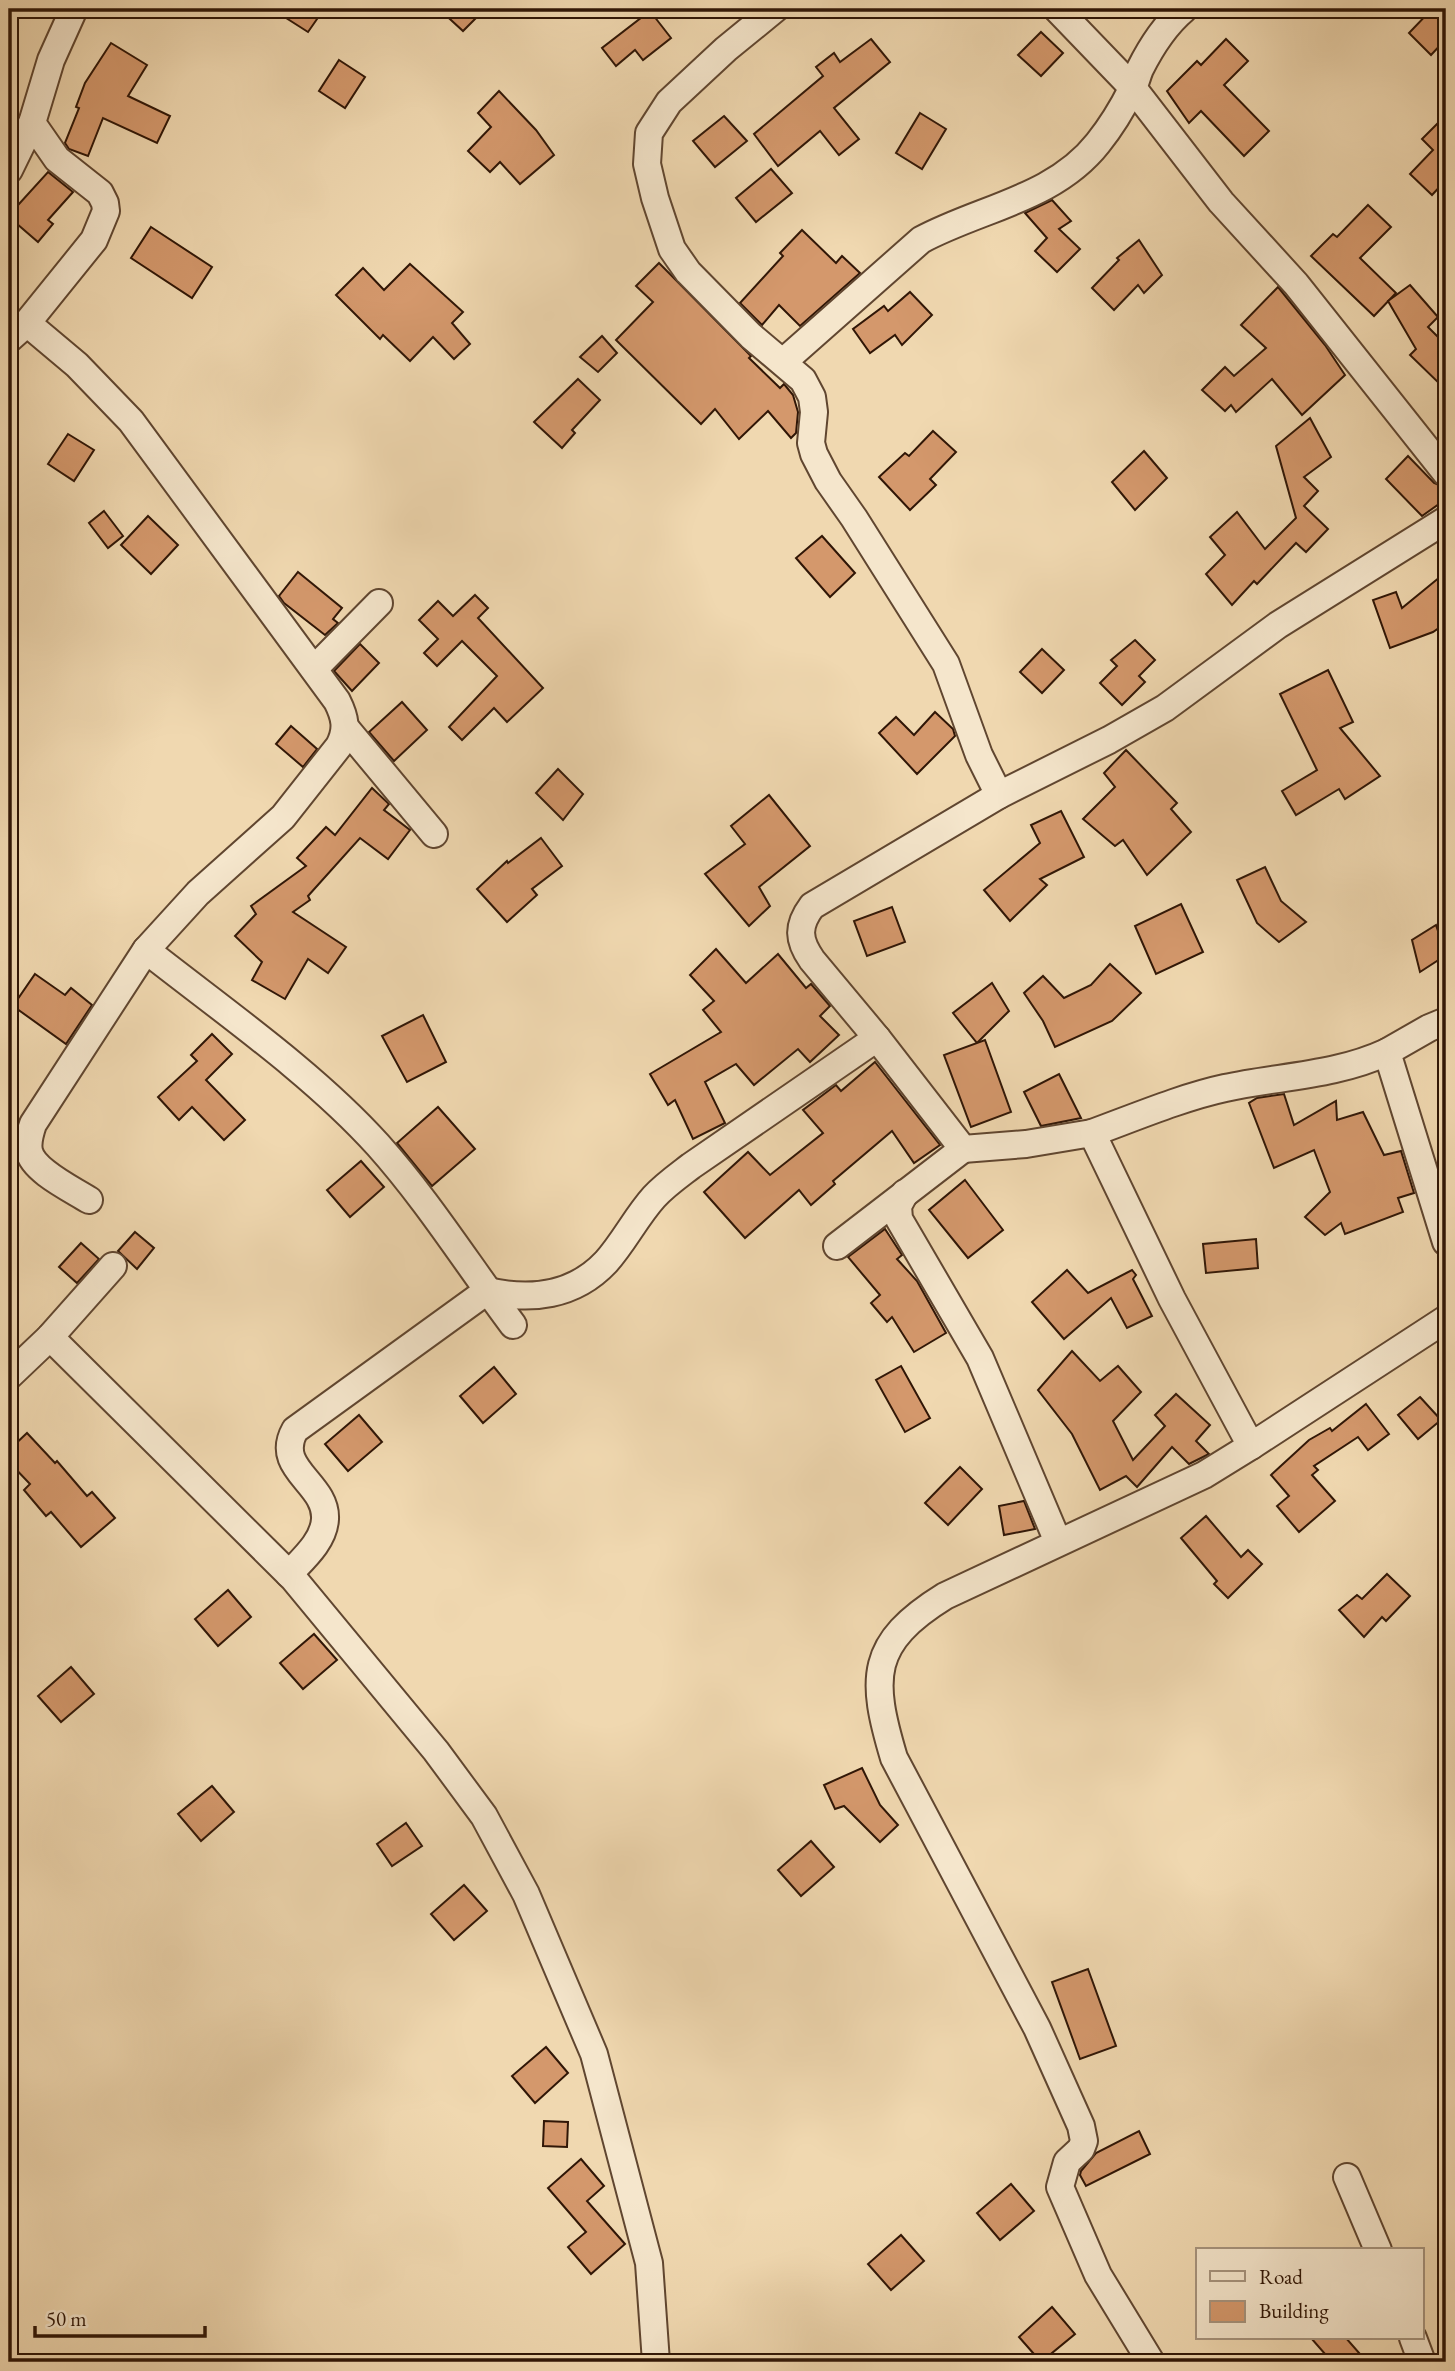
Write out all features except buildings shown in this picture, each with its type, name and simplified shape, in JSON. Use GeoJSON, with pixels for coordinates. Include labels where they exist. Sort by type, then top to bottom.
{"type":"FeatureCollection","features":[{"type":"Feature","properties":{"kind":"street"},"geometry":{"type":"LineString","coordinates":[[9,170],[32,123],[51,60],[75,9]]}},
{"type":"Feature","properties":{"kind":"street"},"geometry":{"type":"LineString","coordinates":[[775,9],[726,48],[669,102],[649,133],[647,164],[655,198],[672,249],[683,264],[723,310],[803,380],[812,397],[814,412],[811,443],[814,454],[828,481],[946,664],[979,755],[999,795]]}},
{"type":"Feature","properties":{"kind":"street"},"geometry":{"type":"LineString","coordinates":[[1057,9],[1133,88],[1221,202],[1296,284],[1446,473]]}},
{"type":"Feature","properties":{"kind":"street"},"geometry":{"type":"LineString","coordinates":[[783,362],[921,240],[947,226],[1022,198],[1056,181],[1081,162],[1098,143],[1133,88],[1139,71],[1161,34],[1184,9]]}},
{"type":"Feature","properties":{"kind":"street"},"geometry":{"type":"LineString","coordinates":[[32,123],[57,159],[100,193],[106,211],[94,240],[18,331],[77,365],[131,421],[337,701],[344,715],[345,727],[345,736],[339,746],[283,817],[198,893],[146,950],[41,1108],[29,1138],[28,1150],[33,1160],[41,1169],[89,1200]]}},
{"type":"Feature","properties":{"kind":"street"},"geometry":{"type":"LineString","coordinates":[[962,1149],[803,947],[803,919],[813,906],[999,795],[1109,740],[1165,708],[1278,625],[1446,520]]}},
{"type":"Feature","properties":{"kind":"street"},"geometry":{"type":"LineString","coordinates":[[314,669],[379,603]]}},
{"type":"Feature","properties":{"kind":"street"},"geometry":{"type":"LineString","coordinates":[[345,727],[435,834]]}},
{"type":"Feature","properties":{"kind":"street"},"geometry":{"type":"LineString","coordinates":[[146,950],[256,1035],[328,1096],[377,1144],[513,1325]]}},
{"type":"Feature","properties":{"kind":"street"},"geometry":{"type":"LineString","coordinates":[[837,1246],[962,1149],[1027,1144],[1092,1133],[1223,1088],[1331,1072],[1361,1064],[1446,1021]]}},
{"type":"Feature","properties":{"kind":"street"},"geometry":{"type":"LineString","coordinates":[[289,1574],[314,1546],[326,1519],[323,1506],[312,1486],[293,1463],[289,1441],[295,1430],[487,1291],[512,1296],[541,1296],[563,1291],[583,1282],[606,1262],[652,1199],[666,1185],[877,1038]]}},
{"type":"Feature","properties":{"kind":"street"},"geometry":{"type":"LineString","coordinates":[[1387,1052],[1446,1242]]}},
{"type":"Feature","properties":{"kind":"street"},"geometry":{"type":"LineString","coordinates":[[1092,1133],[1172,1299],[1251,1446]]}},
{"type":"Feature","properties":{"kind":"street"},"geometry":{"type":"LineString","coordinates":[[905,1193],[898,1206],[899,1219],[980,1358],[1058,1542]]}},
{"type":"Feature","properties":{"kind":"street"},"geometry":{"type":"LineString","coordinates":[[9,1376],[50,1337],[113,1266]]}},
{"type":"Feature","properties":{"kind":"street"},"geometry":{"type":"LineString","coordinates":[[1151,2362],[1098,2275],[1060,2187],[1067,2161],[1081,2149],[1084,2141],[1081,2126],[1037,2028],[894,1758],[880,1714],[880,1662],[893,1640],[919,1612],[945,1596],[1204,1475],[1446,1319]]}},
{"type":"Feature","properties":{"kind":"street"},"geometry":{"type":"LineString","coordinates":[[50,1337],[289,1574],[427,1740],[485,1816],[526,1894],[594,2054],[649,2263],[656,2362]]}},
{"type":"Feature","properties":{"kind":"street"},"geometry":{"type":"LineString","coordinates":[[1347,2177],[1377,2248]]}},
{"type":"Feature","properties":{"kind":"street"},"geometry":{"type":"LineString","coordinates":[[1414,2340],[1422,2362]]}}]}
